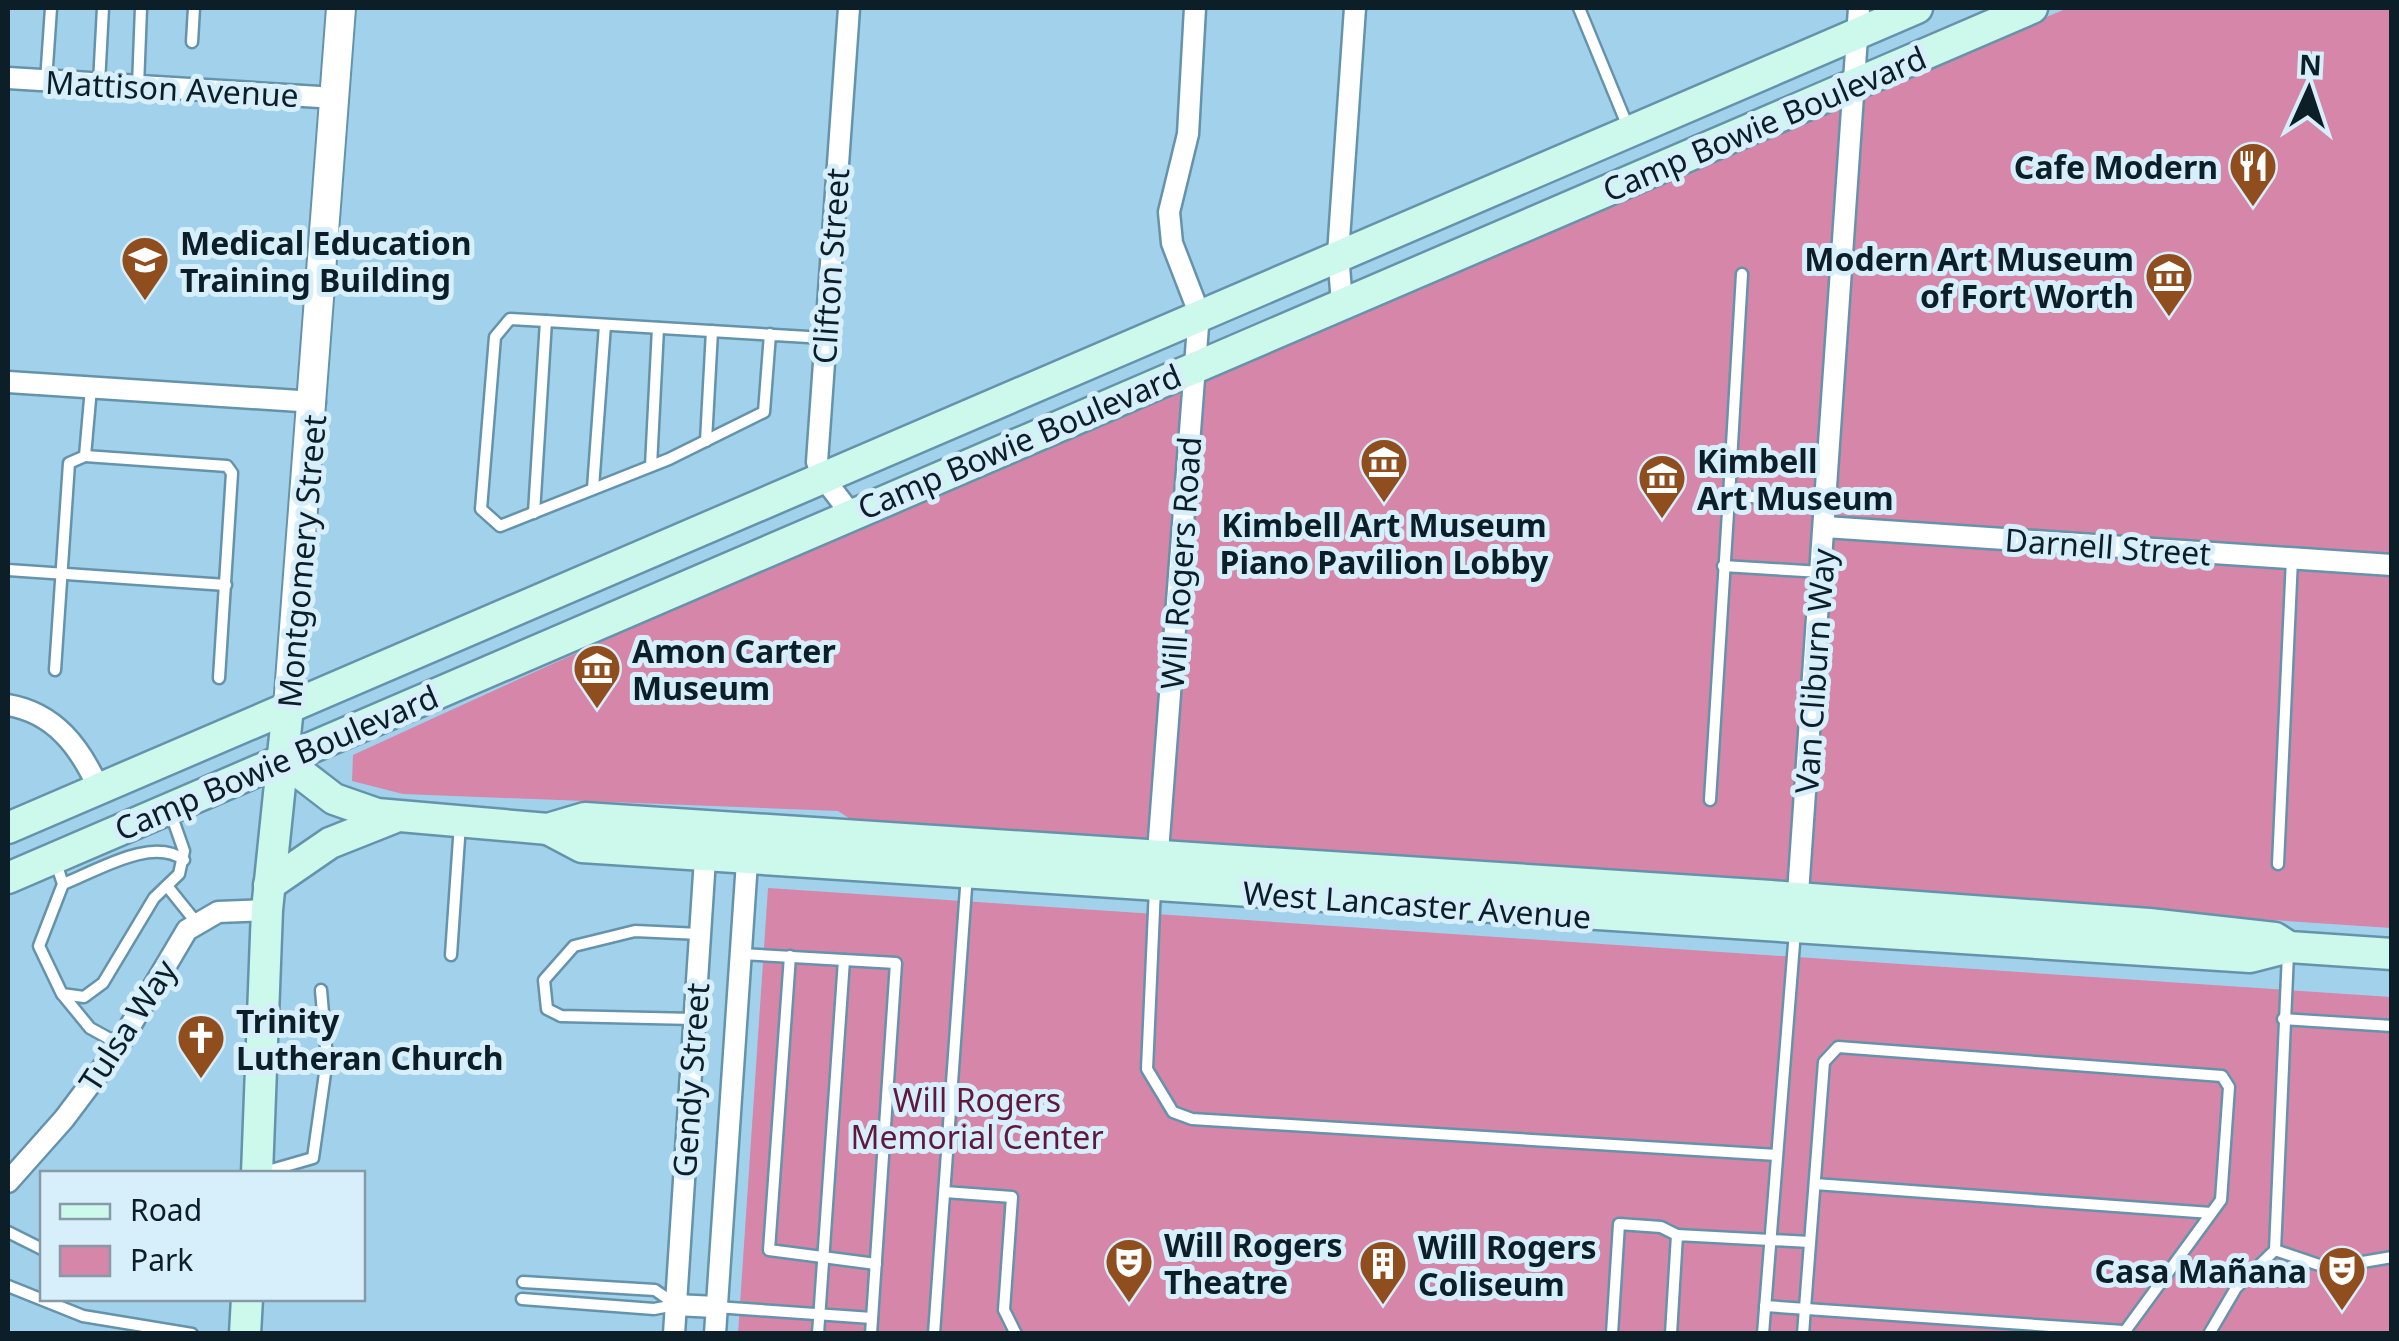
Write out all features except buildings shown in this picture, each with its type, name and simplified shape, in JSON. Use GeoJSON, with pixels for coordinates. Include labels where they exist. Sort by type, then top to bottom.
{"type":"FeatureCollection","features":[{"type":"Feature","properties":{"kind":"main road","name":"Camp Bowie Boulevard"},"geometry":{"type":"LineString","coordinates":[[8,828],[1629,130],[1858,20],[1917,8]]}},
{"type":"Feature","properties":{"kind":"main road","name":"Camp Bowie Boulevard"},"geometry":{"type":"LineString","coordinates":[[8,878],[58,871],[169,808],[2032,8]]}},
{"type":"Feature","properties":{"kind":"main road"},"geometry":{"type":"LineString","coordinates":[[1529,171],[1547,217]]}},
{"type":"Feature","properties":{"kind":"main road"},"geometry":{"type":"LineString","coordinates":[[1474,195],[1492,240]]}},
{"type":"Feature","properties":{"kind":"main road","name":"Montgomery Street"},"geometry":{"type":"LineString","coordinates":[[258,1171],[268,898],[288,707]]}},
{"type":"Feature","properties":{"kind":"main road","name":"West Lancaster Avenue"},"geometry":{"type":"LineString","coordinates":[[282,759],[334,799],[396,817],[548,830],[582,847],[706,841],[966,874],[1156,872],[1797,914],[2149,924],[2275,938],[2288,947],[2392,954]]}},
{"type":"Feature","properties":{"kind":"main road"},"geometry":{"type":"LineString","coordinates":[[268,898],[342,837],[396,817]]}},
{"type":"Feature","properties":{"kind":"main road","name":"West Lancaster Avenue"},"geometry":{"type":"LineString","coordinates":[[748,844],[968,844],[1156,872]]}},
{"type":"Feature","properties":{"kind":"main road"},"geometry":{"type":"LineString","coordinates":[[245,1334],[247,1301]]}},
{"type":"Feature","properties":{"kind":"street","name":"Montgomery Street"},"geometry":{"type":"LineString","coordinates":[[288,707],[299,522],[315,402],[341,8]]}},
{"type":"Feature","properties":{"kind":"street","name":"Clifton Street"},"geometry":{"type":"LineString","coordinates":[[822,476],[817,455],[849,8]]}},
{"type":"Feature","properties":{"kind":"street","name":"Will Rogers Road"},"geometry":{"type":"LineString","coordinates":[[1156,872],[1199,313],[1172,244],[1169,212],[1188,134],[1195,8]]}},
{"type":"Feature","properties":{"kind":"street"},"geometry":{"type":"LineString","coordinates":[[1342,303],[1338,254],[1355,8]]}},
{"type":"Feature","properties":{"kind":"street","name":"Van Cliburn Way"},"geometry":{"type":"LineString","coordinates":[[1797,914],[1858,20]]}},
{"type":"Feature","properties":{"kind":"street","name":"Mattison Avenue"},"geometry":{"type":"LineString","coordinates":[[8,78],[336,98]]}},
{"type":"Feature","properties":{"kind":"street"},"geometry":{"type":"LineString","coordinates":[[8,382],[315,402]]}},
{"type":"Feature","properties":{"kind":"street"},"geometry":{"type":"LineString","coordinates":[[822,476],[851,514]]}},
{"type":"Feature","properties":{"kind":"street","name":"Darnell Street"},"geometry":{"type":"LineString","coordinates":[[1825,527],[2392,565]]}},
{"type":"Feature","properties":{"kind":"street"},"geometry":{"type":"LineString","coordinates":[[8,705],[38,714],[68,736],[99,789]]}},
{"type":"Feature","properties":{"kind":"street","name":"Gendy Street"},"geometry":{"type":"LineString","coordinates":[[674,1334],[706,841]]}},
{"type":"Feature","properties":{"kind":"street","name":"Gendy Street"},"geometry":{"type":"LineString","coordinates":[[714,1334],[748,844]]}},
{"type":"Feature","properties":{"kind":"street"},"geometry":{"type":"LineString","coordinates":[[196,922],[268,898]]}},
{"type":"Feature","properties":{"kind":"street","name":"Tulsa Way"},"geometry":{"type":"LineString","coordinates":[[8,1182],[64,1120],[120,1044],[187,930],[196,922]]}},
{"type":"Feature","properties":{"kind":"street"},"geometry":{"type":"LineString","coordinates":[[676,1304],[716,1307]]}},
{"type":"Feature","properties":{"kind":"lane"},"geometry":{"type":"LineString","coordinates":[[46,80],[51,8]]}},
{"type":"Feature","properties":{"kind":"lane"},"geometry":{"type":"LineString","coordinates":[[98,84],[103,8]]}},
{"type":"Feature","properties":{"kind":"lane"},"geometry":{"type":"LineString","coordinates":[[138,86],[141,8]]}},
{"type":"Feature","properties":{"kind":"lane"},"geometry":{"type":"LineString","coordinates":[[192,42],[194,8]]}},
{"type":"Feature","properties":{"kind":"lane"},"geometry":{"type":"LineString","coordinates":[[1579,8],[1629,130]]}},
{"type":"Feature","properties":{"kind":"lane"},"geometry":{"type":"LineString","coordinates":[[1710,800],[1742,274]]}},
{"type":"Feature","properties":{"kind":"lane"},"geometry":{"type":"LineString","coordinates":[[770,334],[764,412],[651,466],[500,526],[481,509],[494,337],[510,319],[605,324],[658,328],[770,334],[824,338]]}},
{"type":"Feature","properties":{"kind":"lane"},"geometry":{"type":"LineString","coordinates":[[534,512],[546,321]]}},
{"type":"Feature","properties":{"kind":"lane"},"geometry":{"type":"LineString","coordinates":[[593,488],[605,324]]}},
{"type":"Feature","properties":{"kind":"lane"},"geometry":{"type":"LineString","coordinates":[[651,466],[658,328]]}},
{"type":"Feature","properties":{"kind":"lane"},"geometry":{"type":"LineString","coordinates":[[706,440],[712,331]]}},
{"type":"Feature","properties":{"kind":"lane"},"geometry":{"type":"LineString","coordinates":[[85,456],[91,386]]}},
{"type":"Feature","properties":{"kind":"lane"},"geometry":{"type":"LineString","coordinates":[[55,670],[69,464],[85,456],[227,466],[234,481],[219,678]]}},
{"type":"Feature","properties":{"kind":"lane"},"geometry":{"type":"LineString","coordinates":[[1729,496],[1827,501]]}},
{"type":"Feature","properties":{"kind":"lane"},"geometry":{"type":"LineString","coordinates":[[2278,864],[2292,558]]}},
{"type":"Feature","properties":{"kind":"lane"},"geometry":{"type":"LineString","coordinates":[[1723,566],[1821,572]]}},
{"type":"Feature","properties":{"kind":"lane"},"geometry":{"type":"LineString","coordinates":[[8,570],[226,586]]}},
{"type":"Feature","properties":{"kind":"lane"},"geometry":{"type":"LineString","coordinates":[[62,994],[72,998],[93,994],[154,898],[180,874],[184,860],[169,808]]}},
{"type":"Feature","properties":{"kind":"lane"},"geometry":{"type":"LineString","coordinates":[[451,955],[460,823]]}},
{"type":"Feature","properties":{"kind":"lane"},"geometry":{"type":"LineString","coordinates":[[934,1334],[968,844]]}},
{"type":"Feature","properties":{"kind":"lane"},"geometry":{"type":"LineString","coordinates":[[120,1044],[90,1028],[62,994],[38,946],[58,871],[164,850],[184,860]]}},
{"type":"Feature","properties":{"kind":"lane"},"geometry":{"type":"LineString","coordinates":[[1156,872],[1146,1069],[1172,1112],[1192,1119],[1777,1155]]}},
{"type":"Feature","properties":{"kind":"lane"},"geometry":{"type":"LineString","coordinates":[[167,886],[196,922]]}},
{"type":"Feature","properties":{"kind":"lane","name":"Van Cliburn Way"},"geometry":{"type":"LineString","coordinates":[[1763,1334],[1797,914]]}},
{"type":"Feature","properties":{"kind":"lane"},"geometry":{"type":"LineString","coordinates":[[694,1019],[561,1016],[547,1008],[544,980],[574,946],[635,930],[700,934]]}},
{"type":"Feature","properties":{"kind":"lane"},"geometry":{"type":"LineString","coordinates":[[2209,1334],[2236,1288],[2275,1250],[2288,947]]}},
{"type":"Feature","properties":{"kind":"lane"},"geometry":{"type":"LineString","coordinates":[[741,954],[896,963],[871,1334]]}},
{"type":"Feature","properties":{"kind":"lane"},"geometry":{"type":"LineString","coordinates":[[790,956],[769,1250],[822,1260],[876,1264]]}},
{"type":"Feature","properties":{"kind":"lane"},"geometry":{"type":"LineString","coordinates":[[818,1334],[844,960]]}},
{"type":"Feature","properties":{"kind":"lane"},"geometry":{"type":"LineString","coordinates":[[268,1171],[314,1158],[327,1059],[321,990]]}},
{"type":"Feature","properties":{"kind":"lane"},"geometry":{"type":"LineString","coordinates":[[2283,1019],[2392,1026]]}},
{"type":"Feature","properties":{"kind":"lane"},"geometry":{"type":"LineString","coordinates":[[1766,1306],[1805,1308],[2122,1332],[2221,1200],[2229,1088],[2222,1076],[1838,1047],[1824,1062],[1815,1184],[1810,1242],[1805,1308],[1803,1334]]}},
{"type":"Feature","properties":{"kind":"lane"},"geometry":{"type":"LineString","coordinates":[[1815,1184],[2211,1214]]}},
{"type":"Feature","properties":{"kind":"lane"},"geometry":{"type":"LineString","coordinates":[[944,1192],[1012,1196],[1004,1310],[1016,1334]]}},
{"type":"Feature","properties":{"kind":"lane"},"geometry":{"type":"LineString","coordinates":[[1612,1334],[1619,1224],[1662,1227],[1677,1235],[1810,1242]]}},
{"type":"Feature","properties":{"kind":"lane"},"geometry":{"type":"LineString","coordinates":[[8,1232],[40,1247]]}},
{"type":"Feature","properties":{"kind":"lane"},"geometry":{"type":"LineString","coordinates":[[1671,1334],[1677,1235]]}},
{"type":"Feature","properties":{"kind":"lane"},"geometry":{"type":"LineString","coordinates":[[2275,1250],[2328,1268],[2392,1257]]}},
{"type":"Feature","properties":{"kind":"lane"},"geometry":{"type":"LineString","coordinates":[[523,1282],[655,1290],[676,1304]]}},
{"type":"Feature","properties":{"kind":"lane"},"geometry":{"type":"LineString","coordinates":[[8,1286],[40,1299]]}},
{"type":"Feature","properties":{"kind":"lane"},"geometry":{"type":"LineString","coordinates":[[522,1299],[654,1310],[676,1304]]}},
{"type":"Feature","properties":{"kind":"lane"},"geometry":{"type":"LineString","coordinates":[[45,1301],[82,1316],[192,1334]]}},
{"type":"Feature","properties":{"kind":"lane"},"geometry":{"type":"LineString","coordinates":[[716,1307],[872,1318]]}},
{"type":"Feature","properties":{"kind":"green space"},"geometry":{"type":"Polygon","coordinates":[[[2068,8],[2391,8],[2391,928],[858,824],[838,811],[403,794],[352,781],[353,755],[779,562],[1208,374],[2068,8]]]}},
{"type":"Feature","properties":{"kind":"green space","name":"Will Rogers Memorial Center"},"geometry":{"type":"Polygon","coordinates":[[[768,888],[2391,997],[2391,1333],[738,1334],[768,888]]]}},
{"type":"Feature","properties":{"kind":"place","name":"Cafe Modern"},"geometry":{"type":"Point","coordinates":[2253,208]}},
{"type":"Feature","properties":{"kind":"place","name":"Medical Education Training Building"},"geometry":{"type":"Point","coordinates":[145,302]}},
{"type":"Feature","properties":{"kind":"place","name":"Modern Art Museum of Fort Worth"},"geometry":{"type":"Point","coordinates":[2169,318]}},
{"type":"Feature","properties":{"kind":"place","name":"Kimbell Art Museum Piano Pavilion Lobby"},"geometry":{"type":"Point","coordinates":[1384,504]}},
{"type":"Feature","properties":{"kind":"place","name":"Kimbell Art Museum"},"geometry":{"type":"Point","coordinates":[1662,520]}},
{"type":"Feature","properties":{"kind":"place","name":"Amon Carter Museum"},"geometry":{"type":"Point","coordinates":[597,710]}},
{"type":"Feature","properties":{"kind":"place","name":"Trinity Lutheran Church"},"geometry":{"type":"Point","coordinates":[201,1080]}},
{"type":"Feature","properties":{"kind":"place","name":"Will Rogers Theatre"},"geometry":{"type":"Point","coordinates":[1129,1304]}},
{"type":"Feature","properties":{"kind":"place","name":"Will Rogers Coliseum"},"geometry":{"type":"Point","coordinates":[1383,1306]}},
{"type":"Feature","properties":{"kind":"place","name":"Casa Mañana"},"geometry":{"type":"Point","coordinates":[2342,1312]}}]}
